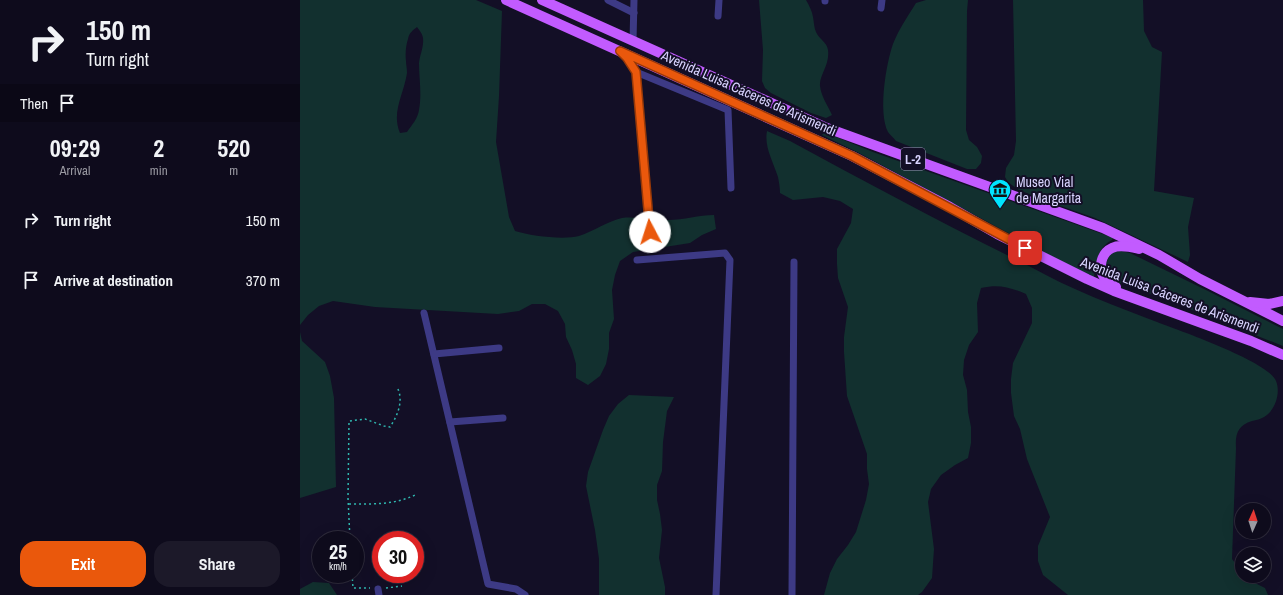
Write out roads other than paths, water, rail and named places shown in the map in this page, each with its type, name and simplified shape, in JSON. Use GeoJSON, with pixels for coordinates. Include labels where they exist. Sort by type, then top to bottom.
{"type":"FeatureCollection","features":[{"type":"Feature","properties":{"kind":"main road","name":"Avenida Luisa Cáceres de Arismendi"},"geometry":{"type":"LineString","coordinates":[[506,0],[852,156],[1053,263],[1114,291],[1195,320],[1283,355]]}},
{"type":"Feature","properties":{"kind":"main road","name":"Avenida Luisa Cáceres de Arismendi"},"geometry":{"type":"LineString","coordinates":[[542,0],[827,128],[1097,226],[1159,255],[1240,300],[1283,321]]}},
{"type":"Feature","properties":{"kind":"main road"},"geometry":{"type":"LineString","coordinates":[[1142,301],[1104,279],[1101,272],[1102,259],[1106,252],[1112,248],[1120,246],[1130,247],[1159,255]]}},
{"type":"Feature","properties":{"kind":"main road"},"geometry":{"type":"LineString","coordinates":[[1240,300],[1270,304],[1283,301]]}},
{"type":"Feature","properties":{"kind":"main road"},"geometry":{"type":"LineString","coordinates":[[1266,348],[1283,364]]}},
{"type":"Feature","properties":{"kind":"street"},"geometry":{"type":"LineString","coordinates":[[608,0],[634,13]]}},
{"type":"Feature","properties":{"kind":"street"},"geometry":{"type":"LineString","coordinates":[[633,41],[634,0]]}},
{"type":"Feature","properties":{"kind":"street"},"geometry":{"type":"LineString","coordinates":[[718,16],[719,0]]}},
{"type":"Feature","properties":{"kind":"street"},"geometry":{"type":"LineString","coordinates":[[881,8],[882,0]]}},
{"type":"Feature","properties":{"kind":"street"},"geometry":{"type":"LineString","coordinates":[[620,51],[627,58],[636,72],[650,232]]}},
{"type":"Feature","properties":{"kind":"street"},"geometry":{"type":"LineString","coordinates":[[636,72],[728,110],[731,188]]}},
{"type":"Feature","properties":{"kind":"street"},"geometry":{"type":"LineString","coordinates":[[637,260],[725,254],[730,260],[716,595]]}},
{"type":"Feature","properties":{"kind":"street"},"geometry":{"type":"LineString","coordinates":[[792,595],[794,262]]}},
{"type":"Feature","properties":{"kind":"street"},"geometry":{"type":"LineString","coordinates":[[424,313],[488,584],[516,589],[525,595]]}},
{"type":"Feature","properties":{"kind":"street"},"geometry":{"type":"LineString","coordinates":[[434,354],[499,348]]}},
{"type":"Feature","properties":{"kind":"street"},"geometry":{"type":"LineString","coordinates":[[450,422],[503,418]]}},
{"type":"Feature","properties":{"kind":"place","name":"Museo Vial de Margarita"},"geometry":{"type":"Point","coordinates":[1000,210]}}]}
